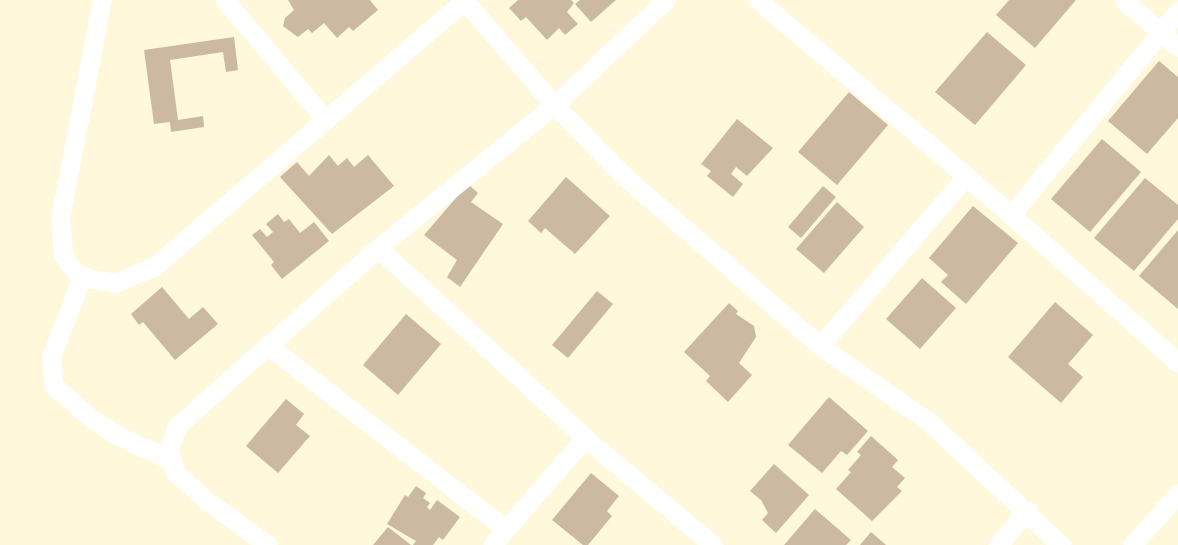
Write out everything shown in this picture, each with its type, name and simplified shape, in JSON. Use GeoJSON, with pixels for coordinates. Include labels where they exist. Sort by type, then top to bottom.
{"type":"FeatureCollection","features":[{"type":"Feature","properties":{"kind":"street"},"geometry":{"type":"LineString","coordinates":[[102,0],[92,37],[60,218],[63,254],[82,277],[115,283],[155,266],[464,0],[554,104],[638,190],[820,346],[928,421],[1027,511],[1060,545]]}},
{"type":"Feature","properties":{"kind":"street"},"geometry":{"type":"LineString","coordinates":[[224,0],[325,119]]}},
{"type":"Feature","properties":{"kind":"street"},"geometry":{"type":"LineString","coordinates":[[170,460],[171,437],[177,426],[267,344],[378,248],[554,104],[666,0]]}},
{"type":"Feature","properties":{"kind":"street"},"geometry":{"type":"LineString","coordinates":[[758,0],[966,176],[1178,362]]}},
{"type":"Feature","properties":{"kind":"street"},"geometry":{"type":"LineString","coordinates":[[1124,0],[1178,47]]}},
{"type":"Feature","properties":{"kind":"street"},"geometry":{"type":"LineString","coordinates":[[1011,215],[1178,11]]}},
{"type":"Feature","properties":{"kind":"street"},"geometry":{"type":"LineString","coordinates":[[820,346],[966,176]]}},
{"type":"Feature","properties":{"kind":"street"},"geometry":{"type":"LineString","coordinates":[[378,248],[586,438],[712,545]]}},
{"type":"Feature","properties":{"kind":"street"},"geometry":{"type":"LineString","coordinates":[[82,277],[51,357],[54,386],[92,419],[117,435],[170,460],[183,481],[268,545]]}},
{"type":"Feature","properties":{"kind":"street"},"geometry":{"type":"LineString","coordinates":[[267,344],[506,529]]}},
{"type":"Feature","properties":{"kind":"street"},"geometry":{"type":"LineString","coordinates":[[492,545],[586,438]]}},
{"type":"Feature","properties":{"kind":"street"},"geometry":{"type":"LineString","coordinates":[[1132,545],[1178,494]]}},
{"type":"Feature","properties":{"kind":"street"},"geometry":{"type":"LineString","coordinates":[[998,545],[1027,511]]}},
{"type":"Feature","properties":{"kind":"building"},"geometry":{"type":"Polygon","coordinates":[[[288,0],[370,0],[378,10],[353,31],[349,27],[337,38],[324,23],[312,33],[308,29],[298,37],[283,26],[285,18],[294,10],[288,0]]]}},
{"type":"Feature","properties":{"kind":"building"},"geometry":{"type":"Polygon","coordinates":[[[518,0],[571,0],[574,3],[567,12],[578,24],[565,35],[559,28],[547,40],[526,17],[521,21],[509,8],[518,0]]]}},
{"type":"Feature","properties":{"kind":"building"},"geometry":{"type":"Polygon","coordinates":[[[580,0],[616,0],[591,22],[575,4],[580,0]]]}},
{"type":"Feature","properties":{"kind":"building"},"geometry":{"type":"Polygon","coordinates":[[[1009,0],[1076,0],[1035,48],[996,15],[1009,0]]]}},
{"type":"Feature","properties":{"kind":"building"},"geometry":{"type":"Polygon","coordinates":[[[987,32],[1026,65],[975,125],[935,92],[987,32]]]}},
{"type":"Feature","properties":{"kind":"building"},"geometry":{"type":"Polygon","coordinates":[[[234,37],[238,70],[226,72],[223,52],[170,60],[178,120],[203,116],[204,127],[171,132],[170,122],[154,124],[144,50],[234,37]]]}},
{"type":"Feature","properties":{"kind":"building"},"geometry":{"type":"Polygon","coordinates":[[[1159,61],[1178,77],[1178,118],[1147,154],[1108,121],[1159,61]]]}},
{"type":"Feature","properties":{"kind":"building"},"geometry":{"type":"Polygon","coordinates":[[[849,92],[888,125],[837,185],[798,152],[849,92]]]}},
{"type":"Feature","properties":{"kind":"building"},"geometry":{"type":"Polygon","coordinates":[[[737,119],[773,148],[747,176],[736,167],[731,174],[743,184],[733,197],[707,176],[711,171],[701,164],[737,119]]]}},
{"type":"Feature","properties":{"kind":"building"},"geometry":{"type":"Polygon","coordinates":[[[1102,139],[1141,172],[1090,232],[1051,199],[1102,139]]]}},
{"type":"Feature","properties":{"kind":"building"},"geometry":{"type":"Polygon","coordinates":[[[329,155],[338,166],[347,158],[354,167],[368,155],[394,186],[332,234],[280,177],[297,162],[309,176],[329,155]]]}},
{"type":"Feature","properties":{"kind":"building"},"geometry":{"type":"Polygon","coordinates":[[[566,177],[610,216],[575,254],[545,228],[541,233],[528,221],[566,177]]]}},
{"type":"Feature","properties":{"kind":"building"},"geometry":{"type":"Polygon","coordinates":[[[1145,178],[1178,205],[1178,219],[1134,271],[1094,238],[1145,178]]]}},
{"type":"Feature","properties":{"kind":"building"},"geometry":{"type":"Polygon","coordinates":[[[468,184],[478,193],[471,202],[503,224],[460,287],[447,277],[457,260],[424,235],[468,184]]]}},
{"type":"Feature","properties":{"kind":"building"},"geometry":{"type":"Polygon","coordinates":[[[823,186],[836,197],[801,238],[788,227],[823,186]]]}},
{"type":"Feature","properties":{"kind":"building"},"geometry":{"type":"Polygon","coordinates":[[[837,202],[864,227],[824,273],[796,249],[837,202]]]}},
{"type":"Feature","properties":{"kind":"building"},"geometry":{"type":"Polygon","coordinates":[[[973,206],[1018,243],[966,304],[941,282],[948,275],[929,258],[973,206]]]}},
{"type":"Feature","properties":{"kind":"building"},"geometry":{"type":"Polygon","coordinates":[[[278,214],[284,222],[289,219],[300,233],[314,222],[329,241],[282,279],[271,265],[274,262],[252,235],[260,229],[267,237],[273,232],[266,224],[278,214]]]}},
{"type":"Feature","properties":{"kind":"building"},"geometry":{"type":"Polygon","coordinates":[[[1178,230],[1178,309],[1139,276],[1178,230]]]}},
{"type":"Feature","properties":{"kind":"building"},"geometry":{"type":"Polygon","coordinates":[[[922,278],[956,308],[920,349],[886,319],[922,278]]]}},
{"type":"Feature","properties":{"kind":"building"},"geometry":{"type":"Polygon","coordinates":[[[162,287],[189,319],[203,307],[218,324],[175,360],[143,322],[139,325],[131,314],[162,287]]]}},
{"type":"Feature","properties":{"kind":"building"},"geometry":{"type":"Polygon","coordinates":[[[597,291],[613,304],[568,358],[552,345],[597,291]]]}},
{"type":"Feature","properties":{"kind":"building"},"geometry":{"type":"Polygon","coordinates":[[[1055,302],[1093,335],[1068,364],[1083,377],[1061,403],[1008,357],[1055,302]]]}},
{"type":"Feature","properties":{"kind":"building"},"geometry":{"type":"Polygon","coordinates":[[[729,303],[738,311],[736,314],[754,326],[756,337],[739,363],[752,375],[728,402],[706,381],[710,376],[684,352],[729,303]]]}},
{"type":"Feature","properties":{"kind":"building"},"geometry":{"type":"Polygon","coordinates":[[[406,314],[441,344],[398,395],[363,365],[406,314]]]}},
{"type":"Feature","properties":{"kind":"building"},"geometry":{"type":"Polygon","coordinates":[[[829,397],[868,431],[847,455],[841,451],[822,473],[788,445],[829,397]]]}},
{"type":"Feature","properties":{"kind":"building"},"geometry":{"type":"Polygon","coordinates":[[[286,399],[304,414],[296,425],[310,436],[278,473],[246,446],[286,399]]]}},
{"type":"Feature","properties":{"kind":"building"},"geometry":{"type":"Polygon","coordinates":[[[871,436],[898,460],[892,467],[905,478],[897,487],[902,491],[872,521],[836,489],[851,472],[848,470],[861,455],[857,452],[871,436]]]}},
{"type":"Feature","properties":{"kind":"building"},"geometry":{"type":"Polygon","coordinates":[[[774,464],[809,495],[776,533],[762,520],[768,513],[761,500],[750,491],[774,464]]]}},
{"type":"Feature","properties":{"kind":"building"},"geometry":{"type":"Polygon","coordinates":[[[591,473],[619,496],[607,511],[612,516],[588,545],[583,545],[552,520],[591,473]]]}},
{"type":"Feature","properties":{"kind":"building"},"geometry":{"type":"Polygon","coordinates":[[[416,486],[426,493],[423,498],[430,503],[427,507],[430,510],[437,500],[460,517],[443,540],[439,537],[433,545],[413,545],[416,541],[387,524],[405,495],[408,497],[416,486]]]}},
{"type":"Feature","properties":{"kind":"building"},"geometry":{"type":"Polygon","coordinates":[[[815,509],[851,540],[846,545],[784,545],[815,509]]]}},
{"type":"Feature","properties":{"kind":"building"},"geometry":{"type":"Polygon","coordinates":[[[388,527],[411,545],[373,545],[388,527]]]}},
{"type":"Feature","properties":{"kind":"building"},"geometry":{"type":"Polygon","coordinates":[[[871,532],[886,545],[860,545],[871,532]]]}}]}
